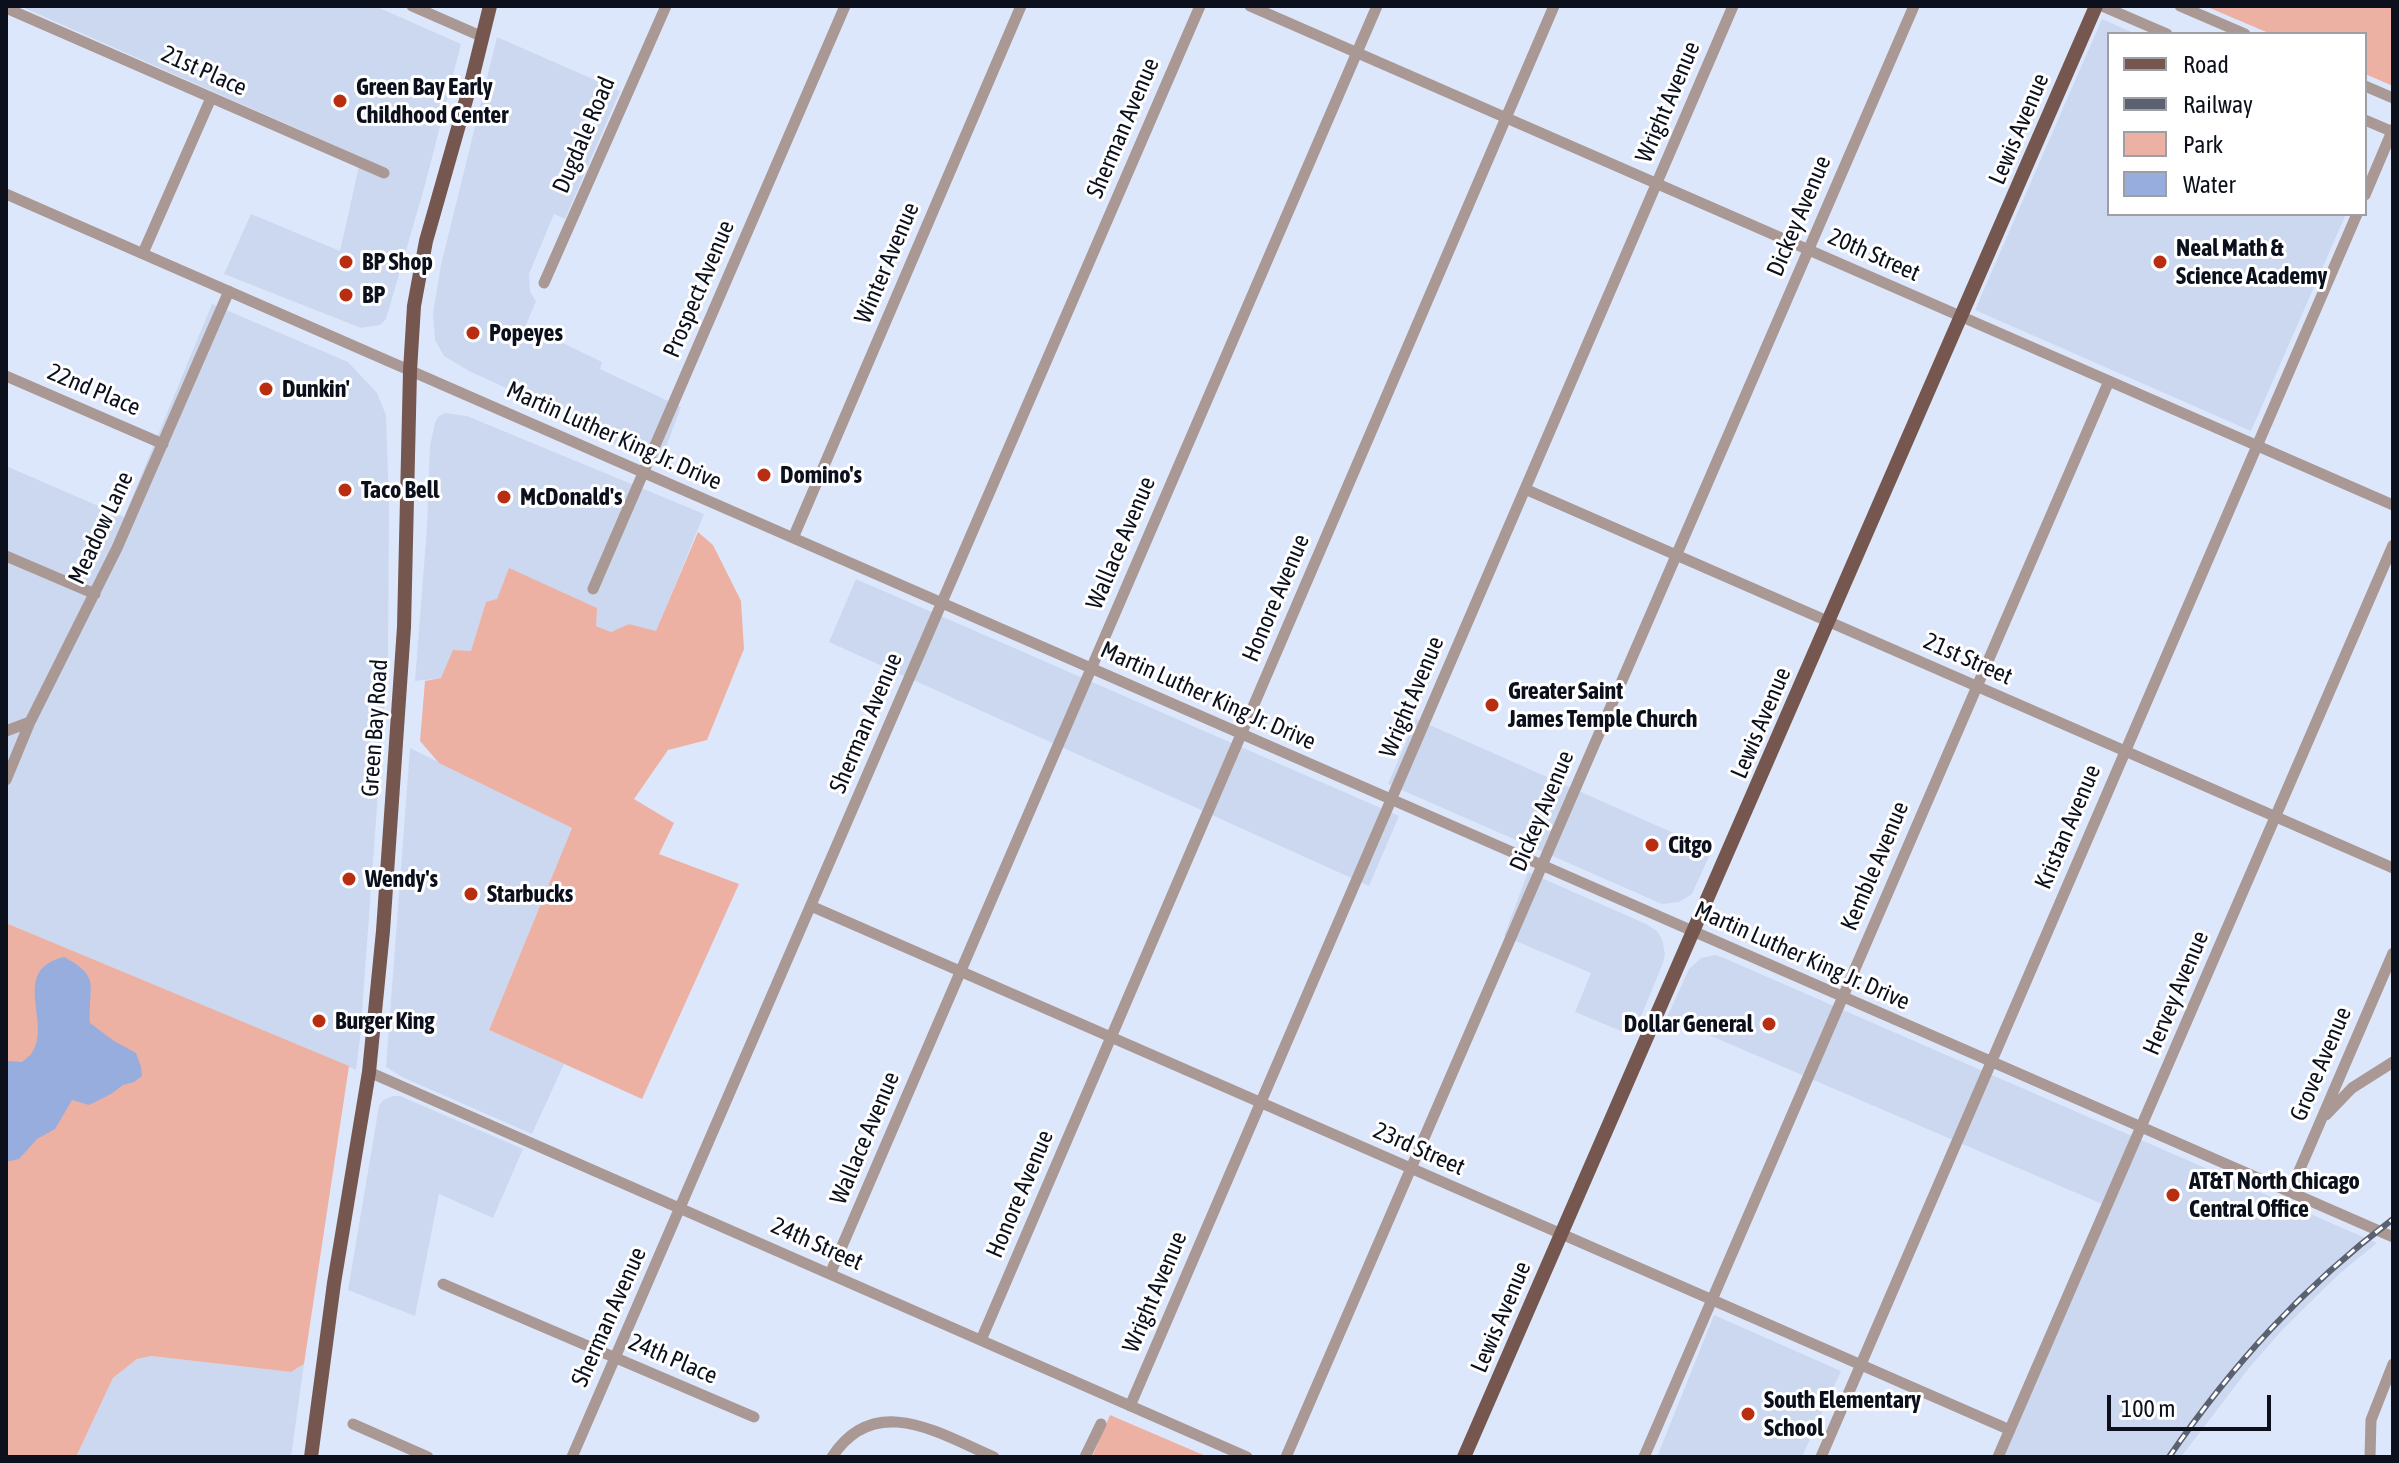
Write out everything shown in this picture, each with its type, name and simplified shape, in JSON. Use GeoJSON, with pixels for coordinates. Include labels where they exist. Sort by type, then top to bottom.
{"type":"FeatureCollection","features":[{"type":"Feature","properties":{"kind":"main road","name":"Green Bay Road"},"geometry":{"type":"LineString","coordinates":[[311,1457],[334,1283],[369,1072],[383,931],[404,627],[414,306],[424,251],[490,6]]}},
{"type":"Feature","properties":{"kind":"main road","name":"Lewis Avenue"},"geometry":{"type":"LineString","coordinates":[[1464,1457],[2096,6]]}},
{"type":"Feature","properties":{"kind":"street"},"geometry":{"type":"LineString","coordinates":[[412,6],[483,37]]}},
{"type":"Feature","properties":{"kind":"street","name":"Dugdale Road"},"geometry":{"type":"LineString","coordinates":[[544,283],[666,6]]}},
{"type":"Feature","properties":{"kind":"street","name":"Prospect Avenue"},"geometry":{"type":"LineString","coordinates":[[593,589],[845,6]]}},
{"type":"Feature","properties":{"kind":"street","name":"Winter Avenue"},"geometry":{"type":"LineString","coordinates":[[793,538],[1021,6]]}},
{"type":"Feature","properties":{"kind":"street","name":"Sherman Avenue"},"geometry":{"type":"LineString","coordinates":[[572,1457],[1200,6]]}},
{"type":"Feature","properties":{"kind":"street","name":"20th Street"},"geometry":{"type":"LineString","coordinates":[[1250,6],[2393,505]]}},
{"type":"Feature","properties":{"kind":"street","name":"Wallace Avenue"},"geometry":{"type":"LineString","coordinates":[[830,1274],[1377,6]]}},
{"type":"Feature","properties":{"kind":"street","name":"Honore Avenue"},"geometry":{"type":"LineString","coordinates":[[981,1340],[1554,6]]}},
{"type":"Feature","properties":{"kind":"street","name":"Wright Avenue"},"geometry":{"type":"LineString","coordinates":[[1130,1406],[1733,6]]}},
{"type":"Feature","properties":{"kind":"street","name":"Dickey Avenue"},"geometry":{"type":"LineString","coordinates":[[1286,1457],[1914,6]]}},
{"type":"Feature","properties":{"kind":"street"},"geometry":{"type":"LineString","coordinates":[[2102,6],[2162,32]]}},
{"type":"Feature","properties":{"kind":"street"},"geometry":{"type":"LineString","coordinates":[[2180,6],[2240,32]]}},
{"type":"Feature","properties":{"kind":"street","name":"21st Place"},"geometry":{"type":"LineString","coordinates":[[6,8],[384,173]]}},
{"type":"Feature","properties":{"kind":"street"},"geometry":{"type":"LineString","coordinates":[[2367,87],[2393,98]]}},
{"type":"Feature","properties":{"kind":"street"},"geometry":{"type":"LineString","coordinates":[[143,253],[211,98]]}},
{"type":"Feature","properties":{"kind":"street"},"geometry":{"type":"LineString","coordinates":[[2367,121],[2393,131],[2367,190]]}},
{"type":"Feature","properties":{"kind":"street","name":"Martin Luther King Jr. Drive"},"geometry":{"type":"LineString","coordinates":[[6,194],[2393,1237]]}},
{"type":"Feature","properties":{"kind":"street","name":"Kristan Avenue"},"geometry":{"type":"LineString","coordinates":[[1821,1457],[2356,216]]}},
{"type":"Feature","properties":{"kind":"street","name":"Meadow Lane"},"geometry":{"type":"LineString","coordinates":[[6,780],[30,722],[95,594],[229,291]]}},
{"type":"Feature","properties":{"kind":"street","name":"22nd Place"},"geometry":{"type":"LineString","coordinates":[[6,376],[163,444]]}},
{"type":"Feature","properties":{"kind":"street","name":"Kemble Avenue"},"geometry":{"type":"LineString","coordinates":[[1644,1457],[2109,381]]}},
{"type":"Feature","properties":{"kind":"street","name":"21st Street"},"geometry":{"type":"LineString","coordinates":[[1525,489],[2393,868]]}},
{"type":"Feature","properties":{"kind":"street","name":"Hervey Avenue"},"geometry":{"type":"LineString","coordinates":[[1998,1457],[2393,545]]}},
{"type":"Feature","properties":{"kind":"street"},"geometry":{"type":"LineString","coordinates":[[6,556],[95,594]]}},
{"type":"Feature","properties":{"kind":"street"},"geometry":{"type":"LineString","coordinates":[[6,731],[30,722]]}},
{"type":"Feature","properties":{"kind":"street","name":"23rd Street"},"geometry":{"type":"LineString","coordinates":[[811,906],[2010,1430]]}},
{"type":"Feature","properties":{"kind":"street","name":"Grove Avenue"},"geometry":{"type":"LineString","coordinates":[[2290,1192],[2393,953]]}},
{"type":"Feature","properties":{"kind":"street"},"geometry":{"type":"LineString","coordinates":[[2320,1121],[2352,1088],[2393,1062]]}},
{"type":"Feature","properties":{"kind":"street","name":"24th Street"},"geometry":{"type":"LineString","coordinates":[[369,1072],[1247,1457]]}},
{"type":"Feature","properties":{"kind":"street","name":"24th Place"},"geometry":{"type":"LineString","coordinates":[[443,1284],[754,1417]]}},
{"type":"Feature","properties":{"kind":"street"},"geometry":{"type":"LineString","coordinates":[[2370,1457],[2371,1420],[2393,1364]]}},
{"type":"Feature","properties":{"kind":"street"},"geometry":{"type":"LineString","coordinates":[[832,1457],[849,1437],[870,1424],[893,1420],[923,1427],[994,1457]]}},
{"type":"Feature","properties":{"kind":"street"},"geometry":{"type":"LineString","coordinates":[[353,1424],[428,1457]]}},
{"type":"Feature","properties":{"kind":"street"},"geometry":{"type":"LineString","coordinates":[[1085,1457],[1101,1424]]}},
{"type":"Feature","properties":{"kind":"shaded area","name":"Green Bay Early Childhood Center"},"geometry":{"type":"Polygon","coordinates":[[[20,6],[375,6],[461,44],[386,319],[380,325],[361,328],[224,274],[251,214],[340,251],[361,157],[20,6]]]}},
{"type":"Feature","properties":{"kind":"shaded area","name":"Neal Math & Science Academy"},"geometry":{"type":"Polygon","coordinates":[[[2102,19],[2131,32],[2107,32],[2107,216],[2345,216],[2251,431],[1975,310],[2102,19]]]}},
{"type":"Feature","properties":{"kind":"shaded area"},"geometry":{"type":"Polygon","coordinates":[[[497,37],[620,91],[565,219],[554,214],[529,274],[530,292],[536,301],[526,325],[602,362],[600,369],[681,407],[660,463],[629,451],[469,371],[444,356],[435,340],[433,313],[441,265],[497,37]]]}},
{"type":"Feature","properties":{"kind":"shaded area"},"geometry":{"type":"Polygon","coordinates":[[[212,304],[348,362],[377,393],[386,415],[388,656],[356,1070],[6,923],[6,466],[124,517],[212,304]]]}},
{"type":"Feature","properties":{"kind":"shaded area"},"geometry":{"type":"Polygon","coordinates":[[[445,413],[467,416],[704,514],[656,632],[629,624],[611,632],[596,626],[596,608],[497,600],[486,602],[471,652],[441,678],[415,681],[430,446],[435,423],[445,413]]]}},
{"type":"Feature","properties":{"kind":"shaded area"},"geometry":{"type":"Polygon","coordinates":[[[856,579],[1399,816],[1369,886],[829,642],[856,579]]]}},
{"type":"Feature","properties":{"kind":"shaded area"},"geometry":{"type":"Polygon","coordinates":[[[1416,719],[1712,850],[1692,894],[1679,902],[1662,904],[1388,784],[1416,719]]]}},
{"type":"Feature","properties":{"kind":"shaded area"},"geometry":{"type":"Polygon","coordinates":[[[410,748],[572,828],[489,1030],[564,1064],[532,1134],[402,1077],[386,1067],[410,748]]]}},
{"type":"Feature","properties":{"kind":"shaded area"},"geometry":{"type":"Polygon","coordinates":[[[1528,872],[1657,931],[1665,954],[1663,963],[1633,1036],[1575,1012],[1591,973],[1504,936],[1528,872]]]}},
{"type":"Feature","properties":{"kind":"shaded area"},"geometry":{"type":"Polygon","coordinates":[[[1715,955],[2377,1243],[2338,1275],[2282,1330],[2181,1457],[1992,1457],[2102,1204],[1667,1017],[1689,969],[1701,958],[1715,955]]]}},
{"type":"Feature","properties":{"kind":"shaded area"},"geometry":{"type":"Polygon","coordinates":[[[400,1096],[523,1149],[493,1218],[439,1194],[415,1316],[348,1290],[379,1106],[383,1100],[400,1096]]]}},
{"type":"Feature","properties":{"kind":"shaded area","name":"South Elementary School"},"geometry":{"type":"Polygon","coordinates":[[[1714,1315],[1841,1371],[1802,1457],[1657,1457],[1714,1315]]]}},
{"type":"Feature","properties":{"kind":"shaded area"},"geometry":{"type":"Polygon","coordinates":[[[151,1356],[291,1372],[304,1364],[291,1457],[76,1457],[113,1378],[137,1359],[151,1356]]]}},
{"type":"Feature","properties":{"kind":"green space"},"geometry":{"type":"Polygon","coordinates":[[[2205,6],[2393,6],[2393,86],[2367,75],[2367,32],[2266,32],[2205,6]]]}},
{"type":"Feature","properties":{"kind":"green space"},"geometry":{"type":"Polygon","coordinates":[[[698,532],[713,545],[741,601],[744,649],[707,740],[668,750],[634,799],[674,823],[659,854],[739,884],[642,1099],[489,1030],[572,828],[439,763],[420,741],[425,681],[441,678],[453,650],[471,651],[486,602],[497,599],[509,568],[597,608],[596,626],[611,632],[629,624],[656,631],[698,532]]]}},
{"type":"Feature","properties":{"kind":"green space"},"geometry":{"type":"Polygon","coordinates":[[[6,923],[349,1066],[304,1364],[291,1372],[151,1356],[137,1359],[113,1378],[76,1457],[6,1457],[6,923]]]}},
{"type":"Feature","properties":{"kind":"green space"},"geometry":{"type":"Polygon","coordinates":[[[1110,1415],[1208,1457],[1092,1457],[1110,1415]]]}},
{"type":"Feature","properties":{"kind":"water"},"geometry":{"type":"Polygon","coordinates":[[[64,957],[88,977],[90,1023],[136,1053],[142,1076],[89,1105],[72,1100],[55,1129],[37,1139],[19,1159],[6,1162],[6,1061],[22,1062],[31,1054],[37,1042],[35,986],[38,974],[47,964],[64,957]]]}},
{"type":"Feature","properties":{"kind":"railway"},"geometry":{"type":"LineString","coordinates":[[2169,1457],[2218,1390],[2271,1329],[2329,1272],[2393,1219]]}},
{"type":"Feature","properties":{"kind":"place","name":"Green Bay Early Childhood Center"},"geometry":{"type":"Point","coordinates":[340,101]}},
{"type":"Feature","properties":{"kind":"place","name":"BP Shop"},"geometry":{"type":"Point","coordinates":[346,262]}},
{"type":"Feature","properties":{"kind":"place","name":"Neal Math & Science Academy"},"geometry":{"type":"Point","coordinates":[2160,262]}},
{"type":"Feature","properties":{"kind":"place","name":"BP"},"geometry":{"type":"Point","coordinates":[346,295]}},
{"type":"Feature","properties":{"kind":"place","name":"Popeyes"},"geometry":{"type":"Point","coordinates":[473,333]}},
{"type":"Feature","properties":{"kind":"place","name":"Dunkin'"},"geometry":{"type":"Point","coordinates":[266,389]}},
{"type":"Feature","properties":{"kind":"place","name":"Domino's"},"geometry":{"type":"Point","coordinates":[764,475]}},
{"type":"Feature","properties":{"kind":"place","name":"Taco Bell"},"geometry":{"type":"Point","coordinates":[345,490]}},
{"type":"Feature","properties":{"kind":"place","name":"McDonald's"},"geometry":{"type":"Point","coordinates":[504,497]}},
{"type":"Feature","properties":{"kind":"place","name":"Greater Saint James Temple Church"},"geometry":{"type":"Point","coordinates":[1492,705]}},
{"type":"Feature","properties":{"kind":"place","name":"Citgo"},"geometry":{"type":"Point","coordinates":[1652,845]}},
{"type":"Feature","properties":{"kind":"place","name":"Wendy's"},"geometry":{"type":"Point","coordinates":[349,879]}},
{"type":"Feature","properties":{"kind":"place","name":"Starbucks"},"geometry":{"type":"Point","coordinates":[471,894]}},
{"type":"Feature","properties":{"kind":"place","name":"Burger King"},"geometry":{"type":"Point","coordinates":[319,1021]}},
{"type":"Feature","properties":{"kind":"place","name":"Dollar General"},"geometry":{"type":"Point","coordinates":[1769,1024]}},
{"type":"Feature","properties":{"kind":"place","name":"AT&T North Chicago Central Office"},"geometry":{"type":"Point","coordinates":[2173,1195]}},
{"type":"Feature","properties":{"kind":"place","name":"South Elementary School"},"geometry":{"type":"Point","coordinates":[1748,1414]}}]}
